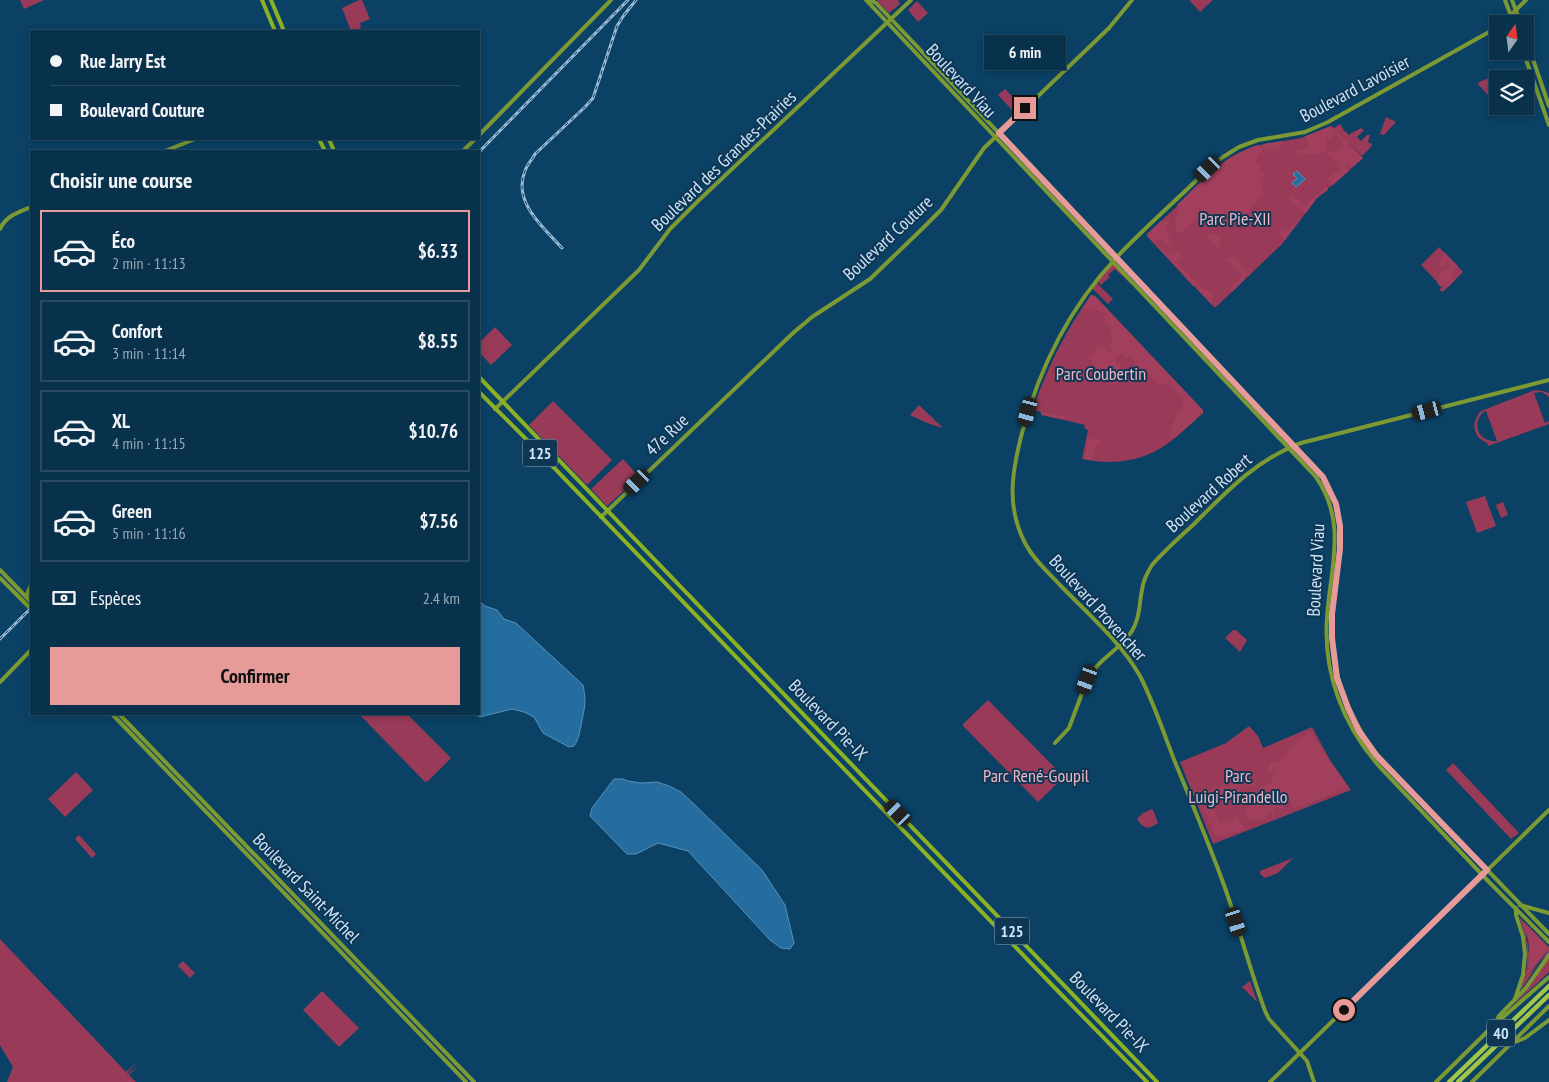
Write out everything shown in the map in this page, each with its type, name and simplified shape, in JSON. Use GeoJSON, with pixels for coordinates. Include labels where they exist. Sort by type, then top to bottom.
{"type":"FeatureCollection","features":[{"type":"Feature","properties":{"kind":"highway","name":"40"},"geometry":{"type":"LineString","coordinates":[[1449,1082],[1549,986]]}},
{"type":"Feature","properties":{"kind":"highway","name":"40"},"geometry":{"type":"LineString","coordinates":[[1458,1082],[1549,995]]}},
{"type":"Feature","properties":{"kind":"main road"},"geometry":{"type":"LineString","coordinates":[[262,0],[274,30]]}},
{"type":"Feature","properties":{"kind":"main road"},"geometry":{"type":"LineString","coordinates":[[271,0],[284,30]]}},
{"type":"Feature","properties":{"kind":"main road"},"geometry":{"type":"LineString","coordinates":[[480,134],[611,0]]}},
{"type":"Feature","properties":{"kind":"main road","name":"Boulevard Viau"},"geometry":{"type":"LineString","coordinates":[[866,0],[999,133],[1323,477],[1332,494],[1339,515],[1341,537],[1332,614],[1332,641],[1337,678],[1349,711],[1359,731],[1376,755],[1487,870],[1549,942]]}},
{"type":"Feature","properties":{"kind":"main road","name":"Boulevard Viau"},"geometry":{"type":"LineString","coordinates":[[870,0],[876,3],[889,21],[995,137],[1309,468],[1321,485],[1333,513],[1335,537],[1326,639],[1332,678],[1344,713],[1354,733],[1373,760],[1483,874],[1549,934]]}},
{"type":"Feature","properties":{"kind":"main road","name":"Boulevard des Grandes-Prairies"},"geometry":{"type":"LineString","coordinates":[[495,409],[640,270],[670,229],[696,202],[911,0]]}},
{"type":"Feature","properties":{"kind":"main road","name":"Boulevard Couture"},"geometry":{"type":"LineString","coordinates":[[730,393],[804,323],[866,282],[896,254],[940,210],[978,156],[995,137],[1109,28],[1132,0]]}},
{"type":"Feature","properties":{"kind":"main road"},"geometry":{"type":"LineString","coordinates":[[1505,0],[1511,15],[1526,0]]}},
{"type":"Feature","properties":{"kind":"main road"},"geometry":{"type":"LineString","coordinates":[[1512,0],[1518,15]]}},
{"type":"Feature","properties":{"kind":"main road","name":"Boulevard Lavoisier"},"geometry":{"type":"LineString","coordinates":[[1018,449],[1035,390],[1057,342],[1086,295],[1113,262],[1208,169],[1228,153],[1258,140],[1310,131],[1489,32]]}},
{"type":"Feature","properties":{"kind":"main road"},"geometry":{"type":"LineString","coordinates":[[1526,60],[1549,126]]}},
{"type":"Feature","properties":{"kind":"main road"},"geometry":{"type":"LineString","coordinates":[[1533,60],[1549,106]]}},
{"type":"Feature","properties":{"kind":"main road"},"geometry":{"type":"LineString","coordinates":[[168,150],[192,140]]}},
{"type":"Feature","properties":{"kind":"main road"},"geometry":{"type":"LineString","coordinates":[[464,150],[474,140]]}},
{"type":"Feature","properties":{"kind":"main road"},"geometry":{"type":"LineString","coordinates":[[0,229],[4,221],[30,207]]}},
{"type":"Feature","properties":{"kind":"main road","name":"Boulevard Pie-IX"},"geometry":{"type":"LineString","coordinates":[[480,378],[1157,1082]]}},
{"type":"Feature","properties":{"kind":"main road","name":"Boulevard Robert"},"geometry":{"type":"LineString","coordinates":[[1055,743],[1069,728],[1087,680],[1093,670],[1130,634],[1136,622],[1144,578],[1156,560],[1242,477],[1266,459],[1294,446],[1549,380]]}},
{"type":"Feature","properties":{"kind":"main road","name":"Boulevard Pie-IX"},"geometry":{"type":"LineString","coordinates":[[480,393],[540,452],[1042,975],[1148,1082]]}},
{"type":"Feature","properties":{"kind":"main road","name":"47e Rue"},"geometry":{"type":"LineString","coordinates":[[601,516],[730,393]]}},
{"type":"Feature","properties":{"kind":"main road","name":"Boulevard Provencher"},"geometry":{"type":"LineString","coordinates":[[1018,449],[1012,484],[1012,505],[1016,521],[1026,544],[1040,564],[1119,646],[1142,681],[1224,885],[1265,1011],[1269,1019],[1308,1063],[1314,1082]]}},
{"type":"Feature","properties":{"kind":"main road"},"geometry":{"type":"LineString","coordinates":[[0,570],[30,601]]}},
{"type":"Feature","properties":{"kind":"main road"},"geometry":{"type":"LineString","coordinates":[[0,578],[30,608]]}},
{"type":"Feature","properties":{"kind":"main road"},"geometry":{"type":"LineString","coordinates":[[24,601],[30,587]]}},
{"type":"Feature","properties":{"kind":"main road"},"geometry":{"type":"LineString","coordinates":[[0,682],[30,651]]}},
{"type":"Feature","properties":{"kind":"main road","name":"Boulevard Saint-Michel"},"geometry":{"type":"LineString","coordinates":[[113,715],[466,1082]]}},
{"type":"Feature","properties":{"kind":"main road","name":"Boulevard Saint-Michel"},"geometry":{"type":"LineString","coordinates":[[120,715],[474,1082]]}},
{"type":"Feature","properties":{"kind":"main road"},"geometry":{"type":"LineString","coordinates":[[1270,1082],[1549,810]]}},
{"type":"Feature","properties":{"kind":"main road"},"geometry":{"type":"LineString","coordinates":[[1515,999],[1523,975],[1526,954],[1524,937],[1516,915],[1518,907],[1549,913]]}},
{"type":"Feature","properties":{"kind":"main road"},"geometry":{"type":"LineString","coordinates":[[1493,1026],[1499,1016],[1526,988],[1549,955]]}},
{"type":"Feature","properties":{"kind":"main road"},"geometry":{"type":"LineString","coordinates":[[1436,1082],[1493,1026],[1549,977]]}},
{"type":"Feature","properties":{"kind":"main road"},"geometry":{"type":"LineString","coordinates":[[1472,1082],[1549,1006]]}},
{"type":"Feature","properties":{"kind":"main road"},"geometry":{"type":"LineString","coordinates":[[1513,1043],[1525,1038],[1549,1020]]}},
{"type":"Feature","properties":{"kind":"green space"},"geometry":{"type":"Polygon","coordinates":[[[20,0],[44,0],[24,9],[20,0]]]}},
{"type":"Feature","properties":{"kind":"green space"},"geometry":{"type":"Polygon","coordinates":[[[362,0],[370,19],[360,23],[361,28],[351,30],[342,8],[362,0]]]}},
{"type":"Feature","properties":{"kind":"green space"},"geometry":{"type":"Polygon","coordinates":[[[878,0],[898,0],[900,4],[889,13],[878,0]]]}},
{"type":"Feature","properties":{"kind":"green space"},"geometry":{"type":"Polygon","coordinates":[[[1189,0],[1213,0],[1200,12],[1189,0]]]}},
{"type":"Feature","properties":{"kind":"green space"},"geometry":{"type":"Polygon","coordinates":[[[917,1],[928,13],[918,22],[908,10],[917,1]]]}},
{"type":"Feature","properties":{"kind":"green space"},"geometry":{"type":"Polygon","coordinates":[[[1489,78],[1489,96],[1478,84],[1489,78]]]}},
{"type":"Feature","properties":{"kind":"green space"},"geometry":{"type":"Polygon","coordinates":[[[1005,89],[1020,105],[1014,112],[998,95],[1005,89]]]}},
{"type":"Feature","properties":{"kind":"green space"},"geometry":{"type":"Polygon","coordinates":[[[1386,117],[1396,122],[1384,135],[1380,134],[1386,117]]]}},
{"type":"Feature","properties":{"kind":"green space","name":"Parc Pie-XII"},"geometry":{"type":"Polygon","coordinates":[[[1340,124],[1348,135],[1361,128],[1364,130],[1357,137],[1361,141],[1367,135],[1370,135],[1368,142],[1372,144],[1371,147],[1362,156],[1345,140],[1363,158],[1317,198],[1282,244],[1216,307],[1147,236],[1229,158],[1254,146],[1301,138],[1331,126],[1334,128],[1340,124]]]}},
{"type":"Feature","properties":{"kind":"green space"},"geometry":{"type":"Polygon","coordinates":[[[1331,126],[1363,158],[1353,167],[1347,164],[1345,168],[1350,170],[1332,186],[1328,177],[1341,170],[1338,162],[1328,152],[1329,150],[1334,153],[1344,146],[1336,135],[1330,139],[1325,138],[1326,150],[1320,154],[1309,153],[1296,156],[1295,152],[1309,148],[1306,136],[1331,126]]]}},
{"type":"Feature","properties":{"kind":"green space"},"geometry":{"type":"Polygon","coordinates":[[[1282,141],[1282,144],[1274,150],[1266,149],[1263,144],[1282,141]]]}},
{"type":"Feature","properties":{"kind":"green space"},"geometry":{"type":"Polygon","coordinates":[[[1259,145],[1262,151],[1256,162],[1266,176],[1262,182],[1264,185],[1262,188],[1263,193],[1246,214],[1239,221],[1225,227],[1210,222],[1207,216],[1203,221],[1196,220],[1179,234],[1175,232],[1175,220],[1178,213],[1177,205],[1215,169],[1235,155],[1259,145]]]}},
{"type":"Feature","properties":{"kind":"green space"},"geometry":{"type":"Polygon","coordinates":[[[1327,186],[1328,190],[1317,198],[1306,213],[1288,198],[1293,194],[1305,206],[1327,186]]]}},
{"type":"Feature","properties":{"kind":"green space"},"geometry":{"type":"Polygon","coordinates":[[[1302,216],[1285,240],[1277,233],[1291,227],[1302,216]]]}},
{"type":"Feature","properties":{"kind":"green space"},"geometry":{"type":"Polygon","coordinates":[[[1161,221],[1169,221],[1166,230],[1172,246],[1168,246],[1161,239],[1155,241],[1168,254],[1179,253],[1182,260],[1176,263],[1189,274],[1190,278],[1195,280],[1196,284],[1194,287],[1147,236],[1161,221]]]}},
{"type":"Feature","properties":{"kind":"green space"},"geometry":{"type":"Polygon","coordinates":[[[1213,233],[1221,237],[1220,250],[1206,235],[1213,233]]]}},
{"type":"Feature","properties":{"kind":"green space"},"geometry":{"type":"Polygon","coordinates":[[[1439,247],[1463,272],[1443,292],[1439,290],[1442,287],[1421,265],[1439,247]]]}},
{"type":"Feature","properties":{"kind":"green space"},"geometry":{"type":"Polygon","coordinates":[[[1444,252],[1458,266],[1457,270],[1453,271],[1452,277],[1453,279],[1457,278],[1447,288],[1445,284],[1441,287],[1437,283],[1440,280],[1440,273],[1449,269],[1450,264],[1448,261],[1445,262],[1444,267],[1440,265],[1444,252]]]}},
{"type":"Feature","properties":{"kind":"green space"},"geometry":{"type":"Polygon","coordinates":[[[1233,256],[1251,273],[1249,276],[1245,275],[1245,279],[1232,292],[1229,289],[1242,275],[1227,259],[1233,256]]]}},
{"type":"Feature","properties":{"kind":"green space"},"geometry":{"type":"Polygon","coordinates":[[[1113,262],[1132,282],[1131,284],[1115,269],[1108,275],[1110,277],[1101,285],[1097,281],[1113,262]]]}},
{"type":"Feature","properties":{"kind":"green space"},"geometry":{"type":"Polygon","coordinates":[[[1096,282],[1113,299],[1108,304],[1092,288],[1096,282]]]}},
{"type":"Feature","properties":{"kind":"green space"},"geometry":{"type":"Polygon","coordinates":[[[1199,285],[1211,292],[1213,300],[1211,304],[1196,288],[1199,285]]]}},
{"type":"Feature","properties":{"kind":"green space","name":"Parc Coubertin"},"geometry":{"type":"Polygon","coordinates":[[[1091,295],[1095,296],[1203,411],[1197,419],[1173,440],[1149,454],[1137,458],[1111,462],[1082,459],[1088,430],[1084,428],[1085,425],[1064,420],[1064,416],[1033,409],[1044,379],[1058,350],[1073,322],[1091,295]]]}},
{"type":"Feature","properties":{"kind":"green space"},"geometry":{"type":"Polygon","coordinates":[[[1091,295],[1095,296],[1203,410],[1203,413],[1177,436],[1172,438],[1169,435],[1184,401],[1169,383],[1156,384],[1147,371],[1137,369],[1131,356],[1126,358],[1120,353],[1116,359],[1117,364],[1122,366],[1119,377],[1116,383],[1110,384],[1106,375],[1097,370],[1089,357],[1098,346],[1104,347],[1107,352],[1113,352],[1114,350],[1110,346],[1111,334],[1105,323],[1105,315],[1099,311],[1083,307],[1091,295]]]}},
{"type":"Feature","properties":{"kind":"green space"},"geometry":{"type":"Polygon","coordinates":[[[495,327],[512,345],[491,365],[480,353],[480,342],[495,327]]]}},
{"type":"Feature","properties":{"kind":"green space"},"geometry":{"type":"Polygon","coordinates":[[[1535,390],[1549,393],[1549,397],[1542,392],[1534,393],[1545,423],[1549,421],[1549,424],[1488,446],[1476,433],[1474,424],[1481,411],[1535,390]],[[1486,411],[1480,416],[1478,421],[1478,431],[1485,439],[1497,441],[1486,411]]]}},
{"type":"Feature","properties":{"kind":"green space"},"geometry":{"type":"Polygon","coordinates":[[[553,401],[612,460],[587,485],[529,425],[553,401]]]}},
{"type":"Feature","properties":{"kind":"green space"},"geometry":{"type":"Polygon","coordinates":[[[919,405],[943,428],[910,415],[919,405]]]}},
{"type":"Feature","properties":{"kind":"green space"},"geometry":{"type":"Polygon","coordinates":[[[1034,409],[1065,416],[1064,420],[1041,415],[1041,412],[1034,409]]]}},
{"type":"Feature","properties":{"kind":"green space"},"geometry":{"type":"Polygon","coordinates":[[[1089,438],[1099,440],[1099,444],[1095,446],[1092,459],[1084,459],[1089,438]]]}},
{"type":"Feature","properties":{"kind":"green space"},"geometry":{"type":"Polygon","coordinates":[[[623,459],[639,477],[607,506],[591,489],[623,459]]]}},
{"type":"Feature","properties":{"kind":"green space"},"geometry":{"type":"Polygon","coordinates":[[[1485,496],[1496,526],[1477,533],[1466,502],[1485,496]]]}},
{"type":"Feature","properties":{"kind":"green space"},"geometry":{"type":"Polygon","coordinates":[[[1503,502],[1508,515],[1501,518],[1496,505],[1503,502]]]}},
{"type":"Feature","properties":{"kind":"green space"},"geometry":{"type":"Polygon","coordinates":[[[1233,630],[1236,630],[1247,640],[1240,652],[1225,638],[1233,630]]]}},
{"type":"Feature","properties":{"kind":"green space","name":"Parc René-Goupil"},"geometry":{"type":"Polygon","coordinates":[[[988,700],[1064,777],[1038,802],[963,726],[988,700]]]}},
{"type":"Feature","properties":{"kind":"green space"},"geometry":{"type":"Polygon","coordinates":[[[360,715],[408,715],[451,758],[425,782],[360,715]]]}},
{"type":"Feature","properties":{"kind":"green space","name":"Parc Luigi-Pirandello"},"geometry":{"type":"Polygon","coordinates":[[[1249,726],[1258,736],[1263,748],[1312,727],[1330,760],[1351,790],[1213,844],[1180,762],[1226,743],[1249,726]]]}},
{"type":"Feature","properties":{"kind":"green space"},"geometry":{"type":"Polygon","coordinates":[[[1311,732],[1349,788],[1294,808],[1290,802],[1280,809],[1276,807],[1274,813],[1269,813],[1265,820],[1249,820],[1245,814],[1246,809],[1263,799],[1259,788],[1272,782],[1271,777],[1274,773],[1268,770],[1270,763],[1279,760],[1287,754],[1297,741],[1311,732]]]}},
{"type":"Feature","properties":{"kind":"green space"},"geometry":{"type":"Polygon","coordinates":[[[1453,763],[1519,833],[1511,839],[1446,770],[1453,763]]]}},
{"type":"Feature","properties":{"kind":"green space"},"geometry":{"type":"Polygon","coordinates":[[[76,772],[93,790],[65,817],[48,799],[76,772]]]}},
{"type":"Feature","properties":{"kind":"green space"},"geometry":{"type":"Polygon","coordinates":[[[1253,780],[1257,784],[1241,787],[1240,793],[1232,792],[1218,798],[1212,797],[1210,801],[1220,823],[1237,816],[1245,829],[1224,836],[1215,835],[1197,794],[1223,784],[1228,786],[1253,780]]]}},
{"type":"Feature","properties":{"kind":"green space"},"geometry":{"type":"Polygon","coordinates":[[[1152,809],[1158,823],[1151,827],[1144,827],[1137,819],[1143,813],[1152,809]]]}},
{"type":"Feature","properties":{"kind":"green space"},"geometry":{"type":"Polygon","coordinates":[[[79,835],[96,854],[92,858],[75,839],[79,835]]]}},
{"type":"Feature","properties":{"kind":"green space"},"geometry":{"type":"Polygon","coordinates":[[[1293,858],[1278,873],[1265,878],[1260,874],[1262,870],[1293,858]]]}},
{"type":"Feature","properties":{"kind":"green space"},"geometry":{"type":"Polygon","coordinates":[[[1519,917],[1549,947],[1549,952],[1539,963],[1521,990],[1526,971],[1527,957],[1525,937],[1519,917]],[[1526,924],[1529,952],[1527,969],[1531,973],[1547,952],[1526,924]]]}},
{"type":"Feature","properties":{"kind":"green space"},"geometry":{"type":"Polygon","coordinates":[[[1524,924],[1540,939],[1548,950],[1530,973],[1527,971],[1529,949],[1526,932],[1523,927],[1524,924]]]}},
{"type":"Feature","properties":{"kind":"green space"},"geometry":{"type":"Polygon","coordinates":[[[0,939],[126,1072],[137,1063],[128,1074],[139,1065],[129,1075],[136,1082],[7,1082],[13,1067],[0,1045],[0,939]]]}},
{"type":"Feature","properties":{"kind":"green space"},"geometry":{"type":"Polygon","coordinates":[[[1549,958],[1549,972],[1513,1006],[1528,989],[1549,958]]]}},
{"type":"Feature","properties":{"kind":"green space"},"geometry":{"type":"Polygon","coordinates":[[[183,961],[195,973],[190,978],[178,966],[183,961]]]}},
{"type":"Feature","properties":{"kind":"green space"},"geometry":{"type":"Polygon","coordinates":[[[1250,981],[1257,1001],[1242,987],[1250,981]]]}},
{"type":"Feature","properties":{"kind":"green space"},"geometry":{"type":"Polygon","coordinates":[[[322,991],[359,1028],[339,1047],[303,1010],[322,991]]]}},
{"type":"Feature","properties":{"kind":"water"},"geometry":{"type":"Polygon","coordinates":[[[1297,171],[1305,179],[1296,187],[1292,183],[1297,178],[1293,174],[1297,171]]]}},
{"type":"Feature","properties":{"kind":"water"},"geometry":{"type":"Polygon","coordinates":[[[480,602],[485,606],[497,610],[504,619],[516,623],[583,685],[585,702],[579,736],[574,746],[569,747],[543,733],[534,717],[524,712],[512,709],[480,717],[477,715],[480,715],[480,602]]]}},
{"type":"Feature","properties":{"kind":"water"},"geometry":{"type":"Polygon","coordinates":[[[614,779],[641,783],[657,782],[681,792],[696,806],[762,870],[785,905],[794,943],[790,949],[781,948],[770,940],[688,851],[658,843],[636,854],[627,854],[590,816],[592,808],[614,779]]]}},
{"type":"Feature","properties":{"kind":"railway"},"geometry":{"type":"LineString","coordinates":[[480,151],[628,0]]}},
{"type":"Feature","properties":{"kind":"railway"},"geometry":{"type":"LineString","coordinates":[[562,248],[539,223],[526,204],[522,182],[525,171],[535,154],[593,98],[617,26],[636,0]]}},
{"type":"Feature","properties":{"kind":"railway"},"geometry":{"type":"LineString","coordinates":[[0,639],[30,609]]}},
{"type":"Feature","properties":{"kind":"route"},"geometry":{"type":"LineString","coordinates":[[1025,108],[999,133],[1323,477],[1336,504],[1341,537],[1332,614],[1333,657],[1340,688],[1352,718],[1376,755],[1487,870],[1344,1010]]}}]}
